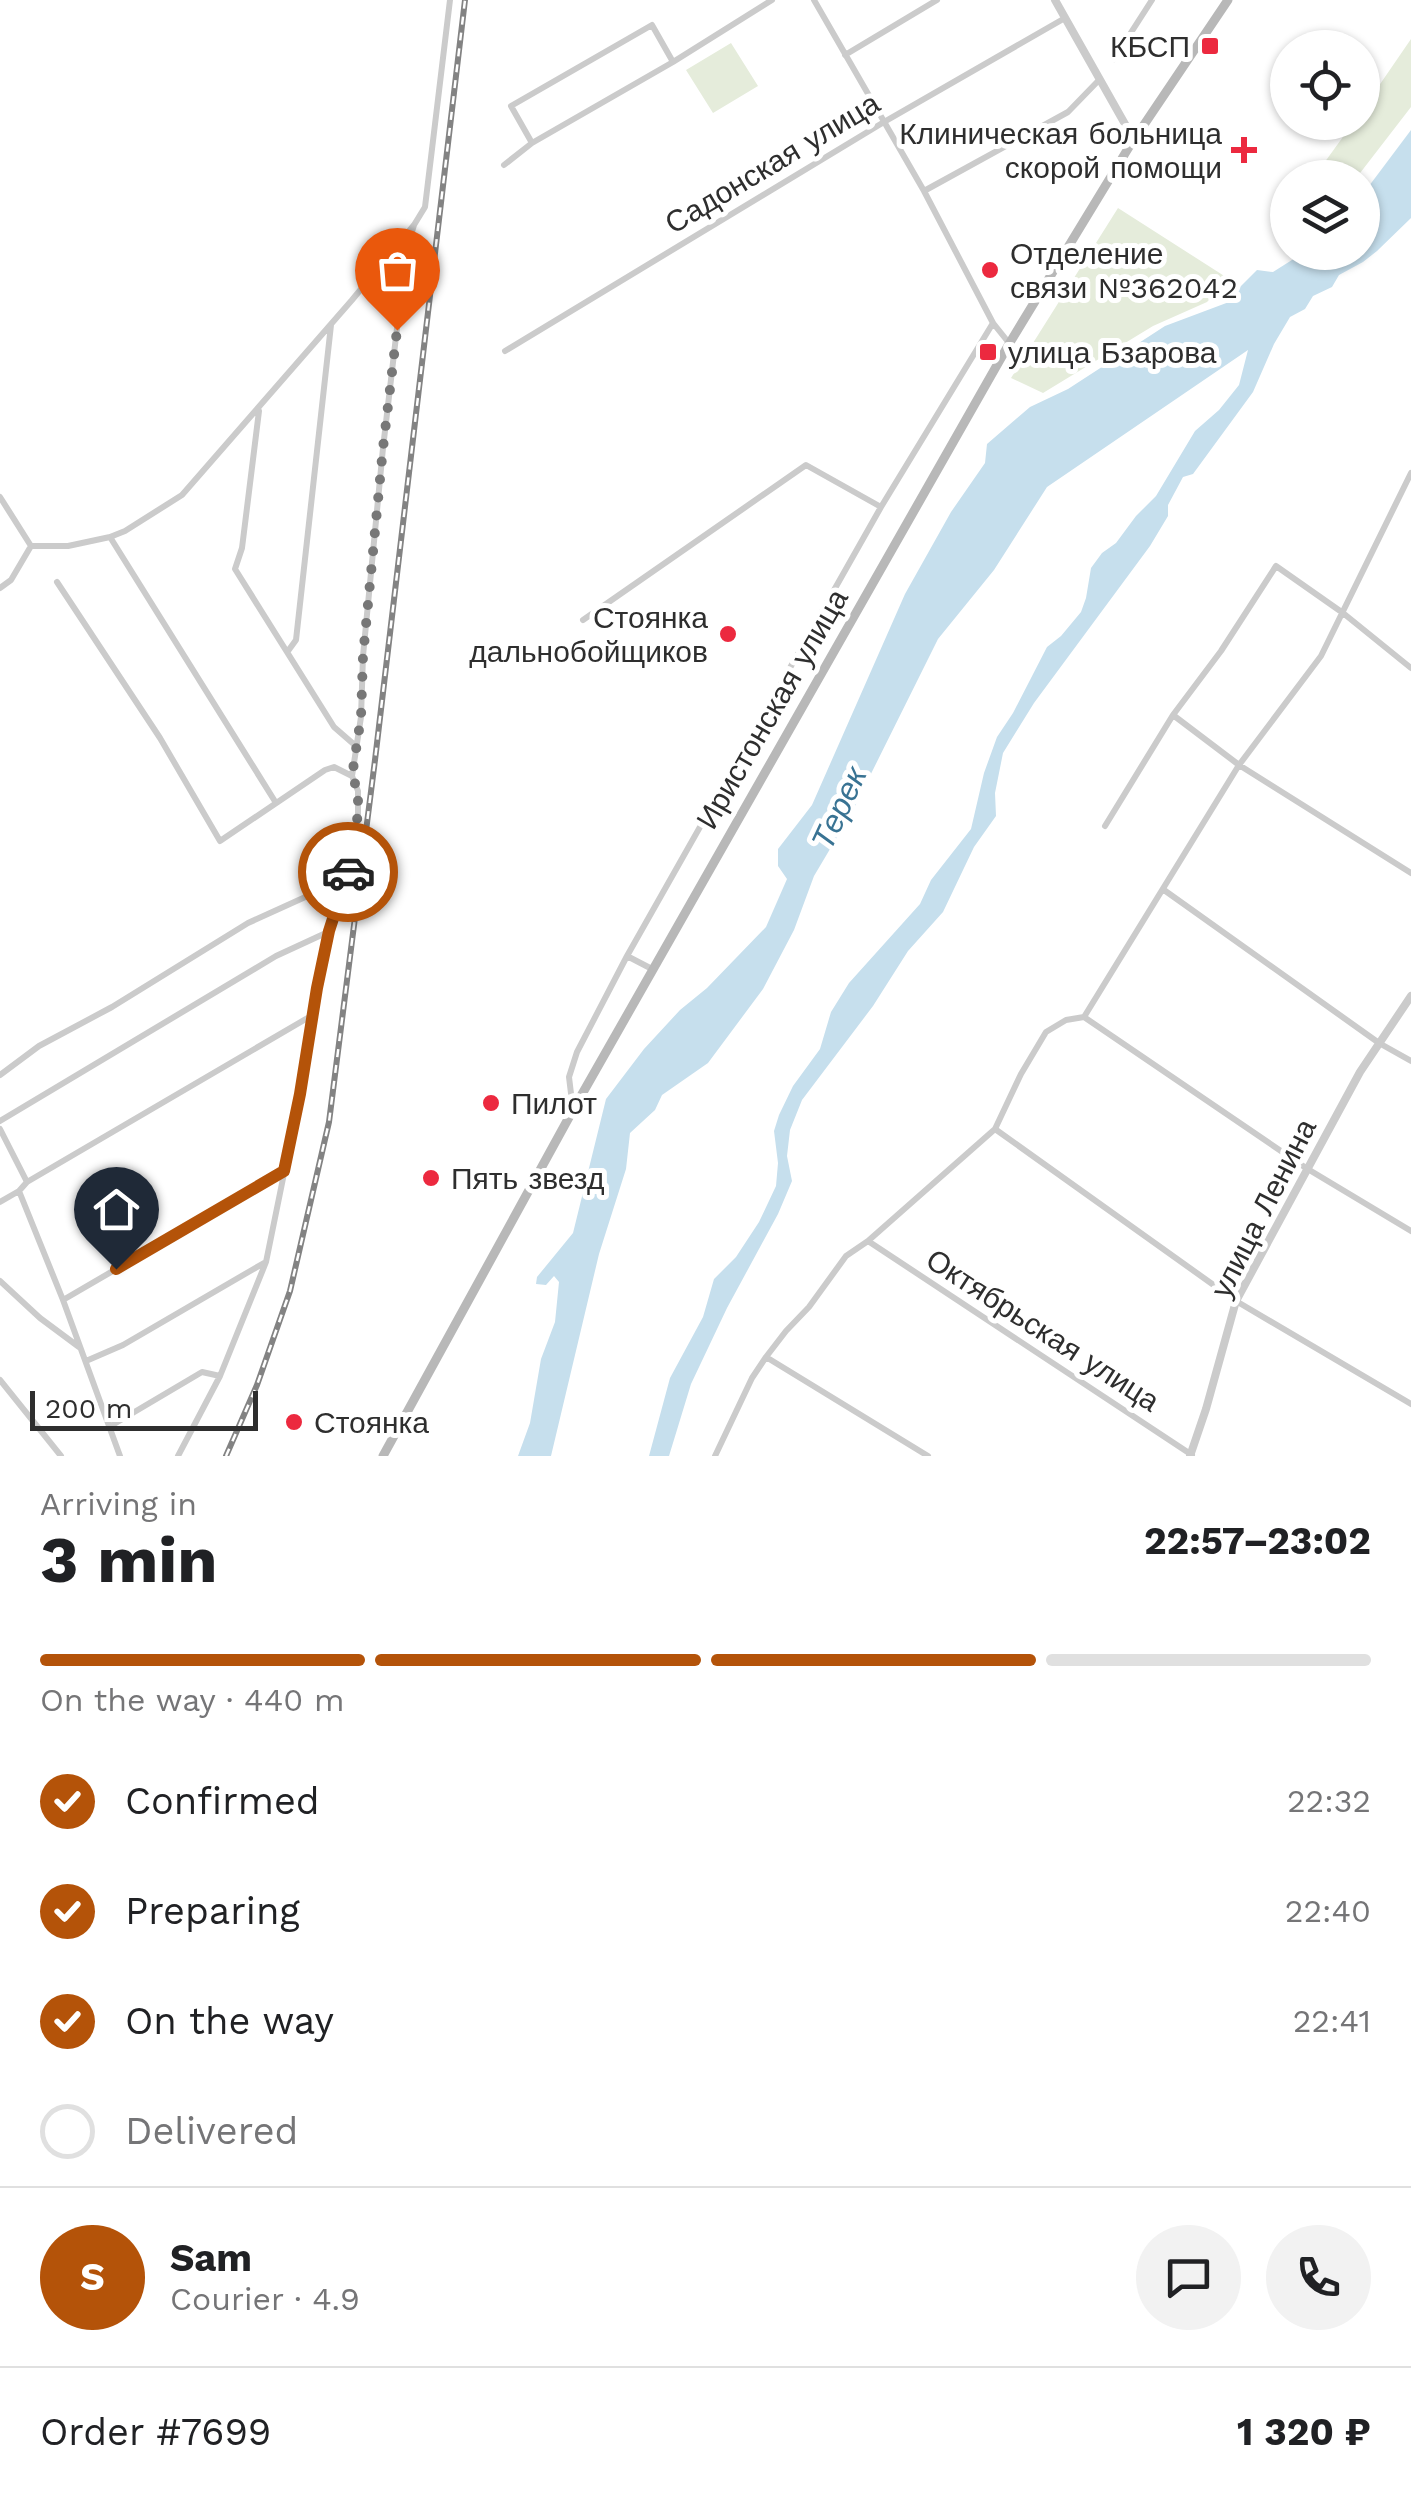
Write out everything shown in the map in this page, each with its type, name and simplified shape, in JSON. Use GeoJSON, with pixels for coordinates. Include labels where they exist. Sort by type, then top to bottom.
{"type":"FeatureCollection","features":[{"type":"Feature","properties":{"kind":"main road","name":"Иристонская улица"},"geometry":{"type":"LineString","coordinates":[[384,1456],[652,969],[1010,344],[1134,140],[1228,0]]}},
{"type":"Feature","properties":{"kind":"street"},"geometry":{"type":"LineString","coordinates":[[31,546],[68,546],[110,537],[182,495],[259,410],[414,225],[425,206],[450,0]]}},
{"type":"Feature","properties":{"kind":"street"},"geometry":{"type":"LineString","coordinates":[[504,165],[532,143],[772,0]]}},
{"type":"Feature","properties":{"kind":"street"},"geometry":{"type":"LineString","coordinates":[[814,0],[924,191],[993,323],[1010,344]]}},
{"type":"Feature","properties":{"kind":"street"},"geometry":{"type":"LineString","coordinates":[[845,55],[937,0]]}},
{"type":"Feature","properties":{"kind":"street"},"geometry":{"type":"LineString","coordinates":[[1054,0],[1134,140]]}},
{"type":"Feature","properties":{"kind":"street"},"geometry":{"type":"LineString","coordinates":[[1114,59],[1152,0]]}},
{"type":"Feature","properties":{"kind":"street","name":"Садонская улица"},"geometry":{"type":"LineString","coordinates":[[505,351],[884,122],[1065,18]]}},
{"type":"Feature","properties":{"kind":"street"},"geometry":{"type":"LineString","coordinates":[[532,143],[511,106],[624,40],[652,25],[672,62]]}},
{"type":"Feature","properties":{"kind":"street"},"geometry":{"type":"LineString","coordinates":[[924,191],[1068,112],[1100,79]]}},
{"type":"Feature","properties":{"kind":"street"},"geometry":{"type":"LineString","coordinates":[[178,1456],[220,1376],[266,1262],[300,1094],[311,1016],[329,931],[346,879],[358,814],[358,791],[352,776],[361,717],[383,448],[406,251],[414,225]]}},
{"type":"Feature","properties":{"kind":"street"},"geometry":{"type":"LineString","coordinates":[[573,1110],[570,1078],[577,1052],[626,956],[880,507],[993,323]]}},
{"type":"Feature","properties":{"kind":"street"},"geometry":{"type":"LineString","coordinates":[[288,651],[296,640],[332,324]]}},
{"type":"Feature","properties":{"kind":"street"},"geometry":{"type":"LineString","coordinates":[[259,410],[242,548],[235,569],[334,727],[357,748]]}},
{"type":"Feature","properties":{"kind":"street"},"geometry":{"type":"LineString","coordinates":[[583,620],[806,465],[880,507]]}},
{"type":"Feature","properties":{"kind":"street"},"geometry":{"type":"LineString","coordinates":[[1084,1017],[1239,765],[1321,656],[1411,474]]}},
{"type":"Feature","properties":{"kind":"street"},"geometry":{"type":"LineString","coordinates":[[0,497],[31,546]]}},
{"type":"Feature","properties":{"kind":"street"},"geometry":{"type":"LineString","coordinates":[[110,537],[276,804]]}},
{"type":"Feature","properties":{"kind":"street"},"geometry":{"type":"LineString","coordinates":[[0,588],[11,580],[31,546]]}},
{"type":"Feature","properties":{"kind":"street"},"geometry":{"type":"LineString","coordinates":[[1105,826],[1173,715],[1221,651],[1276,566],[1343,612],[1411,668]]}},
{"type":"Feature","properties":{"kind":"street"},"geometry":{"type":"LineString","coordinates":[[57,582],[160,738],[220,841],[325,770],[334,767],[352,776]]}},
{"type":"Feature","properties":{"kind":"street"},"geometry":{"type":"LineString","coordinates":[[1173,715],[1239,765],[1411,874]]}},
{"type":"Feature","properties":{"kind":"street"},"geometry":{"type":"LineString","coordinates":[[0,1075],[40,1046],[112,1007],[248,923],[346,879]]}},
{"type":"Feature","properties":{"kind":"street"},"geometry":{"type":"LineString","coordinates":[[1164,890],[1379,1043],[1411,1061]]}},
{"type":"Feature","properties":{"kind":"street"},"geometry":{"type":"LineString","coordinates":[[27,1182],[0,1125],[276,956],[329,931]]}},
{"type":"Feature","properties":{"kind":"street"},"geometry":{"type":"LineString","coordinates":[[626,956],[652,969]]}},
{"type":"Feature","properties":{"kind":"street","name":"улица Ленина"},"geometry":{"type":"LineString","coordinates":[[1191,1455],[1236,1302],[1360,1072],[1411,996]]}},
{"type":"Feature","properties":{"kind":"street"},"geometry":{"type":"LineString","coordinates":[[0,1202],[20,1192],[27,1182],[311,1016]]}},
{"type":"Feature","properties":{"kind":"street"},"geometry":{"type":"LineString","coordinates":[[715,1456],[752,1378],[846,1256],[995,1129],[1046,1032],[1066,1020],[1084,1017],[1306,1168],[1411,1232]]}},
{"type":"Feature","properties":{"kind":"street"},"geometry":{"type":"LineString","coordinates":[[995,1129],[1236,1302],[1411,1404]]}},
{"type":"Feature","properties":{"kind":"street"},"geometry":{"type":"LineString","coordinates":[[63,1300],[284,1171]]}},
{"type":"Feature","properties":{"kind":"street"},"geometry":{"type":"LineString","coordinates":[[20,1192],[120,1456]]}},
{"type":"Feature","properties":{"kind":"street","name":"Октябрьская улица"},"geometry":{"type":"LineString","coordinates":[[868,1241],[1191,1455]]}},
{"type":"Feature","properties":{"kind":"street"},"geometry":{"type":"LineString","coordinates":[[86,1362],[123,1345],[266,1262]]}},
{"type":"Feature","properties":{"kind":"street"},"geometry":{"type":"LineString","coordinates":[[0,1282],[80,1347]]}},
{"type":"Feature","properties":{"kind":"street"},"geometry":{"type":"LineString","coordinates":[[766,1357],[928,1456]]}},
{"type":"Feature","properties":{"kind":"street"},"geometry":{"type":"LineString","coordinates":[[110,1427],[202,1372],[220,1376]]}},
{"type":"Feature","properties":{"kind":"street"},"geometry":{"type":"LineString","coordinates":[[0,1380],[62,1456]]}},
{"type":"Feature","properties":{"kind":"green space"},"geometry":{"type":"Polygon","coordinates":[[[1411,39],[1411,107],[1370,160],[1326,160],[1341,140],[1380,140],[1380,84],[1411,39]]]}},
{"type":"Feature","properties":{"kind":"green space"},"geometry":{"type":"Polygon","coordinates":[[[731,43],[758,86],[713,113],[686,70],[731,43]]]}},
{"type":"Feature","properties":{"kind":"green space"},"geometry":{"type":"Polygon","coordinates":[[[1118,208],[1229,279],[1207,302],[1153,326],[1043,393],[1011,378],[1118,208]]]}},
{"type":"Feature","properties":{"kind":"water"},"geometry":{"type":"Polygon","coordinates":[[[1411,130],[1411,218],[1380,248],[1380,171],[1411,130]]]}},
{"type":"Feature","properties":{"kind":"water","name":"Терек"},"geometry":{"type":"Polygon","coordinates":[[[1257,270],[1348,270],[1339,275],[1332,287],[1313,296],[1305,309],[1290,317],[1253,392],[1193,474],[1183,477],[1168,505],[1168,516],[1150,546],[1034,703],[1003,753],[995,793],[996,816],[974,847],[943,912],[908,951],[873,1006],[802,1100],[790,1130],[787,1156],[792,1181],[691,1384],[669,1456],[649,1456],[670,1378],[703,1317],[714,1279],[736,1257],[776,1186],[774,1131],[779,1115],[793,1086],[820,1049],[831,1012],[849,983],[920,904],[931,880],[971,829],[997,737],[1047,647],[1081,612],[1091,568],[1156,496],[1195,431],[1239,385],[1248,350],[1047,487],[994,570],[938,639],[852,812],[814,876],[794,930],[763,989],[708,1063],[662,1095],[655,1110],[630,1133],[626,1169],[599,1254],[551,1456],[518,1456],[530,1423],[541,1359],[555,1322],[559,1282],[554,1276],[546,1285],[536,1284],[537,1277],[573,1233],[606,1099],[680,1010],[766,927],[787,879],[778,866],[778,849],[812,805],[905,594],[951,512],[985,463],[987,444],[1030,407],[1068,389],[1165,326],[1229,302],[1257,270]]]}},
{"type":"Feature","properties":{"kind":"railway"},"geometry":{"type":"LineString","coordinates":[[226,1456],[257,1385],[290,1291],[329,1122],[465,0]]}},
{"type":"Feature","properties":{"kind":"way so far"},"geometry":{"type":"LineString","coordinates":[[348,872],[358,814],[358,791],[352,776],[361,717],[363,656],[397,330]]}},
{"type":"Feature","properties":{"kind":"place","name":"КБСП"},"geometry":{"type":"Point","coordinates":[1210,46]}},
{"type":"Feature","properties":{"kind":"place","name":"Клиническая больница скорой помощи"},"geometry":{"type":"Point","coordinates":[1244,150]}},
{"type":"Feature","properties":{"kind":"place","name":"Отделение связи №362042"},"geometry":{"type":"Point","coordinates":[990,270]}},
{"type":"Feature","properties":{"kind":"place","name":"улица Бзарова"},"geometry":{"type":"Point","coordinates":[988,352]}},
{"type":"Feature","properties":{"kind":"place","name":"Стоянка дальнобойщиков"},"geometry":{"type":"Point","coordinates":[728,634]}},
{"type":"Feature","properties":{"kind":"place","name":"Пилот"},"geometry":{"type":"Point","coordinates":[491,1103]}},
{"type":"Feature","properties":{"kind":"place","name":"Пять звезд"},"geometry":{"type":"Point","coordinates":[431,1178]}},
{"type":"Feature","properties":{"kind":"place","name":"Стоянка"},"geometry":{"type":"Point","coordinates":[294,1422]}},
{"type":"Feature","properties":{"kind":"route"},"geometry":{"type":"LineString","coordinates":[[116,1269],[284,1171],[329,931],[348,872]]}}]}
